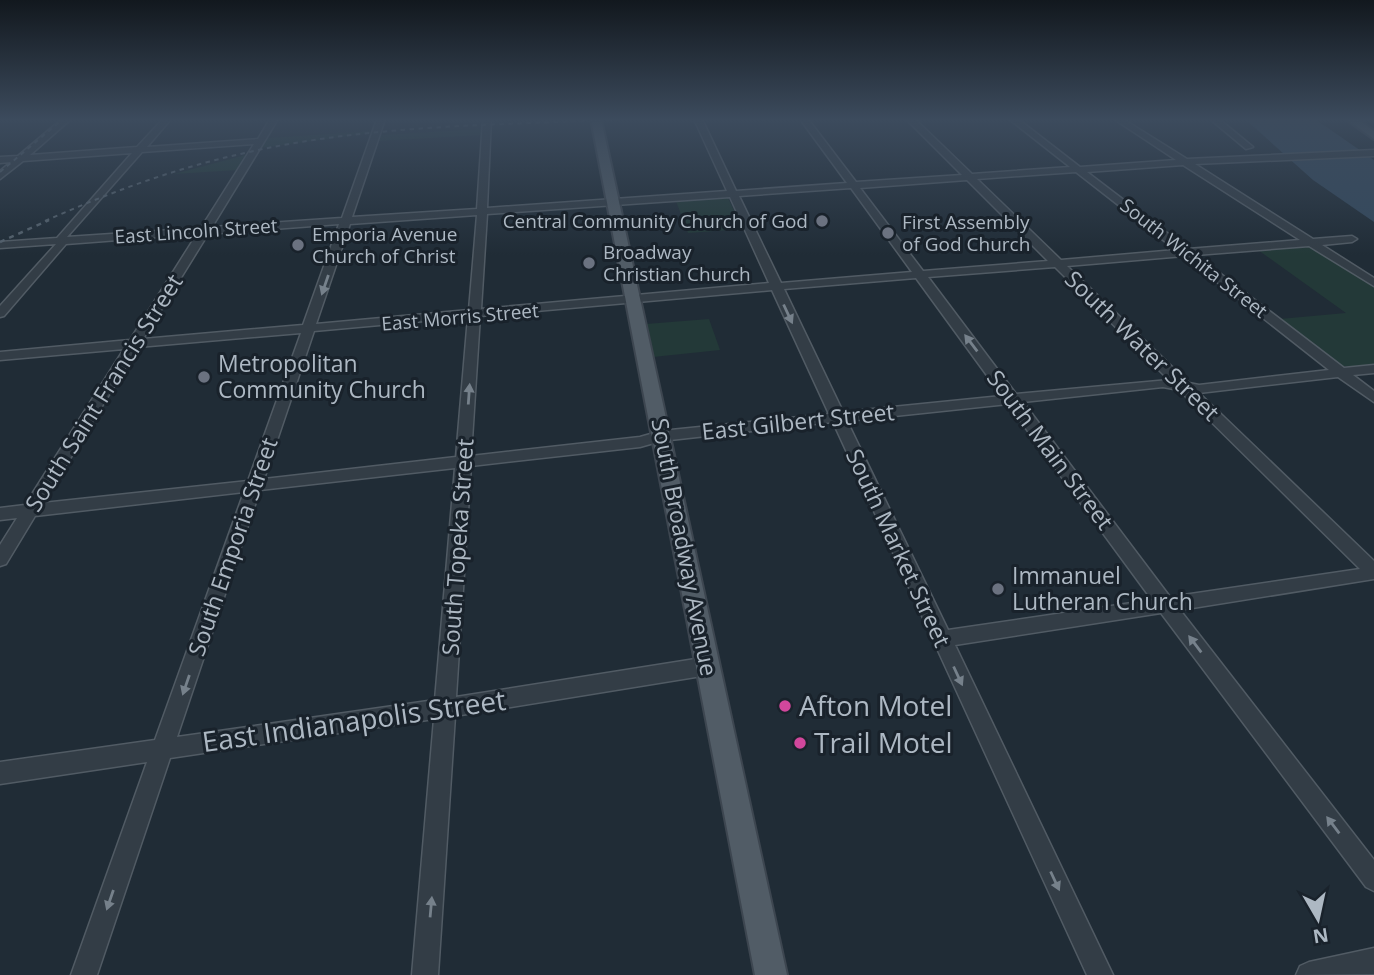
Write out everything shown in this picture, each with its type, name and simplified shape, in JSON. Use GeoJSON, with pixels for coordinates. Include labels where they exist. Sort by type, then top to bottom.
{"type":"FeatureCollection","features":[{"type":"Feature","properties":{"kind":"main road","name":"South Broadway Avenue"},"geometry":{"type":"LineString","coordinates":[[605,164],[771,975]]}},
{"type":"Feature","properties":{"kind":"street"},"geometry":{"type":"LineString","coordinates":[[0,313],[61,245],[62,236],[127,164]]}},
{"type":"Feature","properties":{"kind":"street","name":"South Saint Francis Street"},"geometry":{"type":"LineString","coordinates":[[0,559],[246,164]]}},
{"type":"Feature","properties":{"kind":"street","name":"South Emporia Street"},"geometry":{"type":"LineString","coordinates":[[84,975],[366,164]]}},
{"type":"Feature","properties":{"kind":"street","name":"South Topeka Street"},"geometry":{"type":"LineString","coordinates":[[425,975],[485,164]]}},
{"type":"Feature","properties":{"kind":"street","name":"South Market Street"},"geometry":{"type":"LineString","coordinates":[[719,164],[1100,975]]}},
{"type":"Feature","properties":{"kind":"street","name":"South Main Street"},"geometry":{"type":"LineString","coordinates":[[838,164],[1374,879]]}},
{"type":"Feature","properties":{"kind":"street","name":"South Water Street"},"geometry":{"type":"LineString","coordinates":[[956,164],[1373,570]]}},
{"type":"Feature","properties":{"kind":"street","name":"South Wichita Street"},"geometry":{"type":"LineString","coordinates":[[1073,164],[1374,398]]}},
{"type":"Feature","properties":{"kind":"street","name":"East Lincoln Street"},"geometry":{"type":"LineString","coordinates":[[0,245],[1147,164]]}},
{"type":"Feature","properties":{"kind":"street"},"geometry":{"type":"LineString","coordinates":[[1189,164],[1374,283]]}},
{"type":"Feature","properties":{"kind":"street","name":"East Morris Street"},"geometry":{"type":"LineString","coordinates":[[0,356],[919,274],[1352,239]]}},
{"type":"Feature","properties":{"kind":"street","name":"East Gilbert Street"},"geometry":{"type":"LineString","coordinates":[[0,514],[464,463],[640,442],[661,436],[1163,383],[1199,389],[1374,369]]}},
{"type":"Feature","properties":{"kind":"street"},"geometry":{"type":"LineString","coordinates":[[940,639],[1366,575],[1373,570]]}},
{"type":"Feature","properties":{"kind":"street","name":"East Indianapolis Street"},"geometry":{"type":"LineString","coordinates":[[0,773],[446,708],[708,666]]}},
{"type":"Feature","properties":{"kind":"street"},"geometry":{"type":"LineString","coordinates":[[1309,975],[1374,961]]}},
{"type":"Feature","properties":{"kind":"green space"},"geometry":{"type":"Polygon","coordinates":[[[210,164],[242,164],[238,170],[174,174],[210,164]]]}},
{"type":"Feature","properties":{"kind":"green space"},"geometry":{"type":"Polygon","coordinates":[[[728,198],[743,229],[688,233],[676,201],[728,198]]]}},
{"type":"Feature","properties":{"kind":"green space"},"geometry":{"type":"Polygon","coordinates":[[[1312,247],[1374,286],[1374,366],[1342,366],[1280,319],[1346,313],[1258,250],[1312,247]]]}},
{"type":"Feature","properties":{"kind":"green space"},"geometry":{"type":"Polygon","coordinates":[[[709,319],[720,350],[653,357],[646,324],[709,319]]]}},
{"type":"Feature","properties":{"kind":"water"},"geometry":{"type":"Polygon","coordinates":[[[1296,164],[1374,164],[1374,222],[1313,180],[1296,164]]]}},
{"type":"Feature","properties":{"kind":"railway"},"geometry":{"type":"LineString","coordinates":[[0,172],[9,164]]}},
{"type":"Feature","properties":{"kind":"railway"},"geometry":{"type":"LineString","coordinates":[[45,221],[115,192],[199,164]]}},
{"type":"Feature","properties":{"kind":"railway"},"geometry":{"type":"LineString","coordinates":[[0,242],[49,220]]}},
{"type":"Feature","properties":{"kind":"place","name":"Central Community Church of God"},"geometry":{"type":"Point","coordinates":[822,221]}},
{"type":"Feature","properties":{"kind":"place","name":"First Assembly of God Church"},"geometry":{"type":"Point","coordinates":[888,233]}},
{"type":"Feature","properties":{"kind":"place","name":"Emporia Avenue Church of Christ"},"geometry":{"type":"Point","coordinates":[298,245]}},
{"type":"Feature","properties":{"kind":"place","name":"Broadway Christian Church"},"geometry":{"type":"Point","coordinates":[589,263]}},
{"type":"Feature","properties":{"kind":"place","name":"Metropolitan Community Church"},"geometry":{"type":"Point","coordinates":[204,377]}},
{"type":"Feature","properties":{"kind":"place","name":"Immanuel Lutheran Church"},"geometry":{"type":"Point","coordinates":[998,589]}},
{"type":"Feature","properties":{"kind":"place","name":"Afton Motel"},"geometry":{"type":"Point","coordinates":[785,706]}},
{"type":"Feature","properties":{"kind":"place","name":"Trail Motel"},"geometry":{"type":"Point","coordinates":[800,743]}}]}
